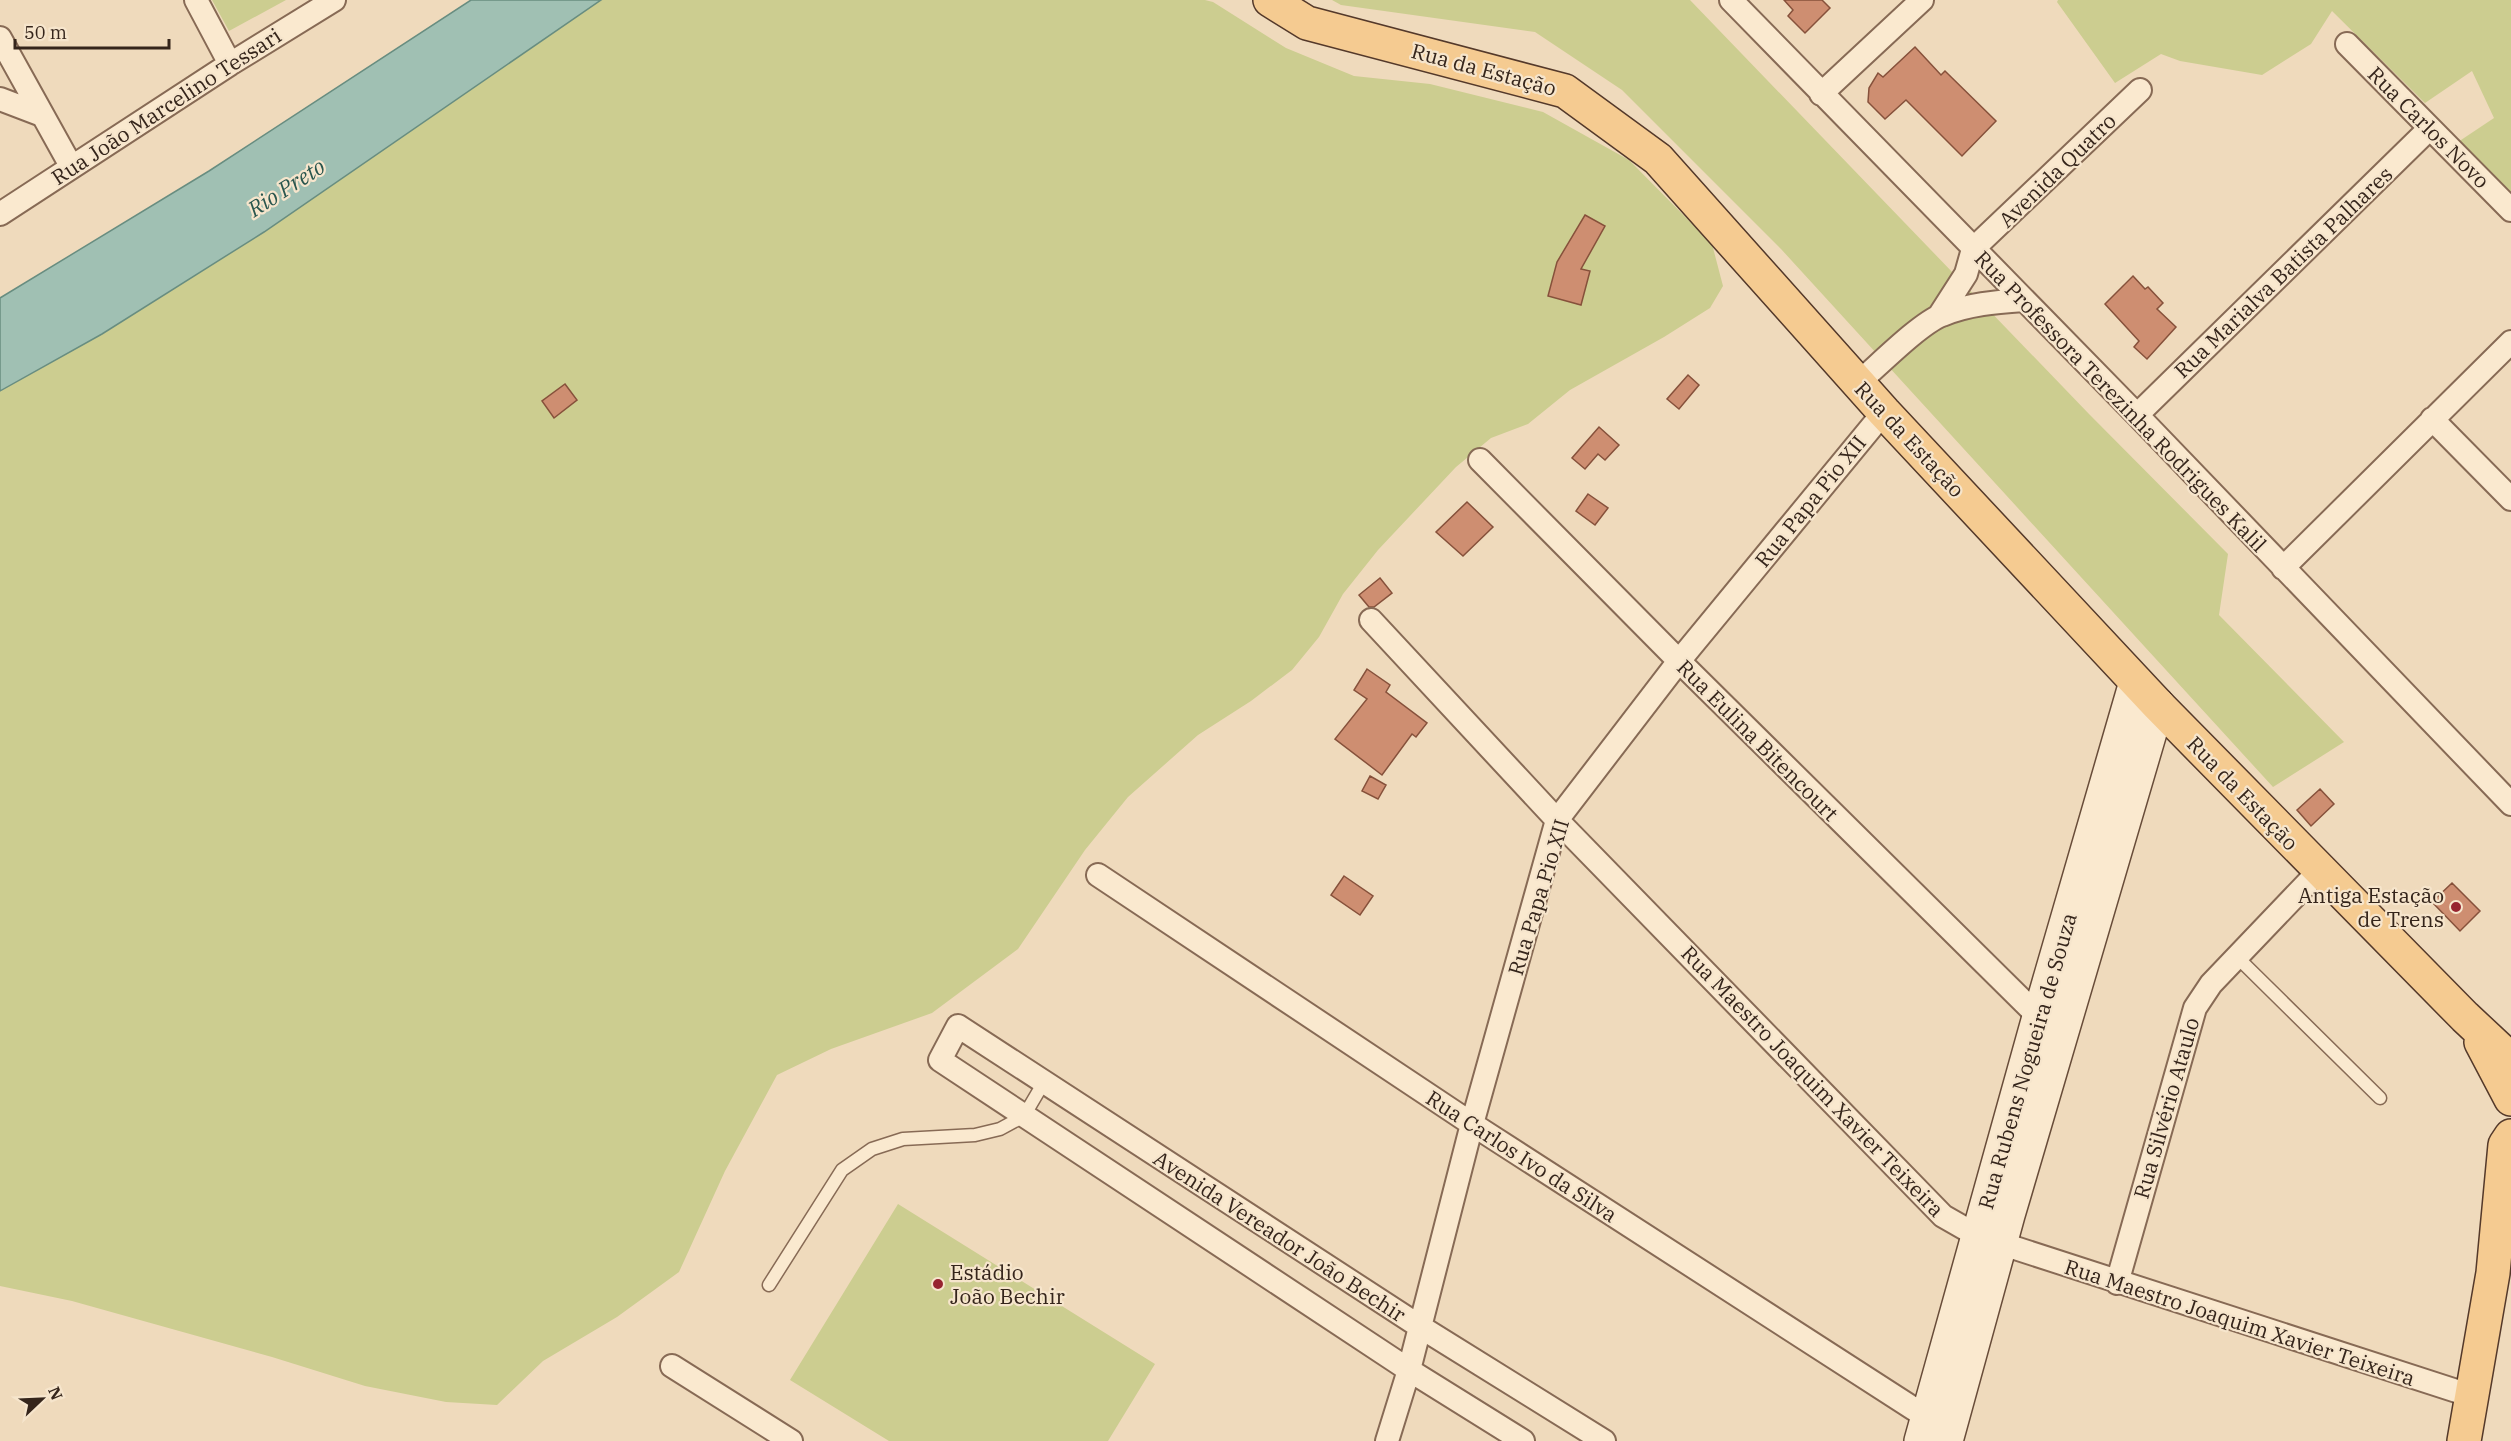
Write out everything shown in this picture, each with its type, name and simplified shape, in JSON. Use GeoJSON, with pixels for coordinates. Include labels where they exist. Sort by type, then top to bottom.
{"type":"FeatureCollection","features":[{"type":"Feature","properties":{"kind":"main road","name":"Rua da Estação"},"geometry":{"type":"LineString","coordinates":[[1270,0],[1307,23],[1565,91],[1658,159],[1884,412],[2147,693],[2319,871],[2511,1060]]}},
{"type":"Feature","properties":{"kind":"main road","name":"Rua da Estação"},"geometry":{"type":"LineString","coordinates":[[2465,1017],[2490,1056],[2511,1099]]}},
{"type":"Feature","properties":{"kind":"main road"},"geometry":{"type":"LineString","coordinates":[[2464,1441],[2472,1396],[2502,1276],[2505,1145],[2511,1136]]}},
{"type":"Feature","properties":{"kind":"street"},"geometry":{"type":"LineString","coordinates":[[196,0],[230,64]]}},
{"type":"Feature","properties":{"kind":"street","name":"Rua João Marcelino Tessari"},"geometry":{"type":"LineString","coordinates":[[0,214],[230,64],[334,0]]}},
{"type":"Feature","properties":{"kind":"street","name":"Rua Professora Terezinha Rodrigues Kalil"},"geometry":{"type":"LineString","coordinates":[[1731,0],[2137,415],[2511,804]]}},
{"type":"Feature","properties":{"kind":"street"},"geometry":{"type":"LineString","coordinates":[[1821,94],[1922,0]]}},
{"type":"Feature","properties":{"kind":"street"},"geometry":{"type":"LineString","coordinates":[[0,38],[71,166]]}},
{"type":"Feature","properties":{"kind":"street","name":"Rua Carlos Novo"},"geometry":{"type":"LineString","coordinates":[[2347,44],[2511,210]]}},
{"type":"Feature","properties":{"kind":"street","name":"Avenida Quatro"},"geometry":{"type":"LineString","coordinates":[[1973,249],[2140,90]]}},
{"type":"Feature","properties":{"kind":"street"},"geometry":{"type":"LineString","coordinates":[[0,99],[42,115]]}},
{"type":"Feature","properties":{"kind":"street","name":"Rua Marialva Batista Palhares"},"geometry":{"type":"LineString","coordinates":[[2137,415],[2430,128]]}},
{"type":"Feature","properties":{"kind":"street"},"geometry":{"type":"LineString","coordinates":[[1940,316],[1966,274],[1973,249]]}},
{"type":"Feature","properties":{"kind":"street"},"geometry":{"type":"LineString","coordinates":[[1858,383],[1914,334],[1940,316],[1982,303],[2024,300]]}},
{"type":"Feature","properties":{"kind":"street"},"geometry":{"type":"LineString","coordinates":[[2283,568],[2511,342]]}},
{"type":"Feature","properties":{"kind":"street","name":"Rua Papa Pio XII"},"geometry":{"type":"LineString","coordinates":[[1387,1441],[1557,820],[1679,661],[1884,412]]}},
{"type":"Feature","properties":{"kind":"street"},"geometry":{"type":"LineString","coordinates":[[2432,419],[2511,499]]}},
{"type":"Feature","properties":{"kind":"street","name":"Rua Eulina Bitencourt"},"geometry":{"type":"LineString","coordinates":[[1480,460],[1679,661],[2050,1024]]}},
{"type":"Feature","properties":{"kind":"street","name":"Rua Maestro Joaquim Xavier Teixeira"},"geometry":{"type":"LineString","coordinates":[[1371,620],[1557,820],[1943,1216],[1990,1240],[2117,1283],[2472,1396]]}},
{"type":"Feature","properties":{"kind":"street","name":"Rua Rubens Nogueira de Souza"},"geometry":{"type":"LineString","coordinates":[[1936,1432],[2050,1024],[2147,693]]}},
{"type":"Feature","properties":{"kind":"street","name":"Rua Silvério Ataulo"},"geometry":{"type":"LineString","coordinates":[[2117,1283],[2194,1008],[2211,984],[2236,956],[2319,871]]}},
{"type":"Feature","properties":{"kind":"street","name":"Rua Carlos Ivo da Silva"},"geometry":{"type":"LineString","coordinates":[[1098,875],[1936,1432]]}},
{"type":"Feature","properties":{"kind":"street","name":"Avenida Vereador João Bechir"},"geometry":{"type":"LineString","coordinates":[[1523,1441],[1408,1370],[940,1060],[958,1026],[1419,1326],[1604,1441]]}},
{"type":"Feature","properties":{"kind":"street"},"geometry":{"type":"LineString","coordinates":[[672,1366],[790,1441]]}},
{"type":"Feature","properties":{"kind":"lane"},"geometry":{"type":"LineString","coordinates":[[2236,956],[2380,1098]]}},
{"type":"Feature","properties":{"kind":"lane"},"geometry":{"type":"LineString","coordinates":[[769,1285],[842,1170],[872,1149],[903,1139],[975,1135],[1000,1129],[1024,1116],[1044,1082]]}},
{"type":"Feature","properties":{"kind":"green space"},"geometry":{"type":"Polygon","coordinates":[[[212,0],[286,0],[229,31],[212,0]]]}},
{"type":"Feature","properties":{"kind":"green space"},"geometry":{"type":"Polygon","coordinates":[[[601,0],[1205,0],[1213,2],[1286,48],[1354,76],[1430,84],[1543,112],[1629,160],[1712,244],[1723,286],[1710,308],[1570,390],[1528,424],[1491,438],[1456,467],[1378,550],[1343,594],[1319,637],[1292,670],[1251,701],[1198,735],[1128,797],[1085,850],[1018,949],[932,1013],[831,1049],[777,1075],[725,1171],[679,1272],[617,1317],[543,1361],[497,1405],[446,1402],[365,1386],[272,1357],[72,1301],[0,1286],[0,391],[102,334],[264,232],[601,0]]]}},
{"type":"Feature","properties":{"kind":"green space"},"geometry":{"type":"Polygon","coordinates":[[[1332,0],[1690,0],[2089,414],[2228,554],[2219,615],[2344,742],[2273,787],[1781,249],[1622,90],[1535,32],[1341,5],[1332,0]]]}},
{"type":"Feature","properties":{"kind":"green space"},"geometry":{"type":"Polygon","coordinates":[[[2058,0],[2511,0],[2511,194],[2458,142],[2494,118],[2472,71],[2425,103],[2332,11],[2311,44],[2262,75],[2180,61],[2161,54],[2115,83],[2057,2],[2058,0]]]}},
{"type":"Feature","properties":{"kind":"green space","name":"Estádio João Bechir"},"geometry":{"type":"Polygon","coordinates":[[[898,1204],[1155,1364],[1108,1441],[889,1441],[790,1380],[898,1204]]]}},
{"type":"Feature","properties":{"kind":"water","name":"Rio Preto"},"geometry":{"type":"Polygon","coordinates":[[[471,0],[601,0],[264,232],[102,334],[0,391],[0,298],[209,171],[471,0]]]}},
{"type":"Feature","properties":{"kind":"building"},"geometry":{"type":"Polygon","coordinates":[[[1784,0],[1822,0],[1830,8],[1805,33],[1788,16],[1793,10],[1784,0]]]}},
{"type":"Feature","properties":{"kind":"building"},"geometry":{"type":"Polygon","coordinates":[[[1915,47],[1941,75],[1945,71],[1996,121],[1962,156],[1906,100],[1885,119],[1868,102],[1869,88],[1878,73],[1883,77],[1915,47]]]}},
{"type":"Feature","properties":{"kind":"building"},"geometry":{"type":"Polygon","coordinates":[[[1585,215],[1605,226],[1581,269],[1590,271],[1581,305],[1548,296],[1557,262],[1585,215]]]}},
{"type":"Feature","properties":{"kind":"building"},"geometry":{"type":"Polygon","coordinates":[[[2133,276],[2145,289],[2148,287],[2163,303],[2157,309],[2176,327],[2147,359],[2134,347],[2139,341],[2105,304],[2133,276]]]}},
{"type":"Feature","properties":{"kind":"building"},"geometry":{"type":"Polygon","coordinates":[[[1688,375],[1699,385],[1679,409],[1667,399],[1688,375]]]}},
{"type":"Feature","properties":{"kind":"building"},"geometry":{"type":"Polygon","coordinates":[[[565,384],[577,400],[554,418],[542,401],[565,384]]]}},
{"type":"Feature","properties":{"kind":"building"},"geometry":{"type":"Polygon","coordinates":[[[1599,427],[1619,445],[1605,460],[1598,454],[1585,469],[1572,458],[1599,427]]]}},
{"type":"Feature","properties":{"kind":"building"},"geometry":{"type":"Polygon","coordinates":[[[1588,494],[1608,508],[1595,525],[1576,511],[1588,494]]]}},
{"type":"Feature","properties":{"kind":"building"},"geometry":{"type":"Polygon","coordinates":[[[1467,502],[1493,527],[1463,556],[1436,532],[1467,502]]]}},
{"type":"Feature","properties":{"kind":"building"},"geometry":{"type":"Polygon","coordinates":[[[1380,578],[1392,593],[1374,607],[1369,607],[1359,595],[1380,578]]]}},
{"type":"Feature","properties":{"kind":"building"},"geometry":{"type":"Polygon","coordinates":[[[1367,669],[1390,685],[1386,692],[1427,723],[1416,737],[1412,734],[1382,775],[1335,739],[1367,699],[1354,690],[1367,669]]]}},
{"type":"Feature","properties":{"kind":"building"},"geometry":{"type":"Polygon","coordinates":[[[1370,776],[1386,785],[1378,799],[1362,791],[1370,776]]]}},
{"type":"Feature","properties":{"kind":"building"},"geometry":{"type":"Polygon","coordinates":[[[2320,789],[2334,804],[2311,826],[2297,810],[2320,789]]]}},
{"type":"Feature","properties":{"kind":"building"},"geometry":{"type":"Polygon","coordinates":[[[1344,876],[1373,896],[1360,915],[1331,895],[1344,876]]]}},
{"type":"Feature","properties":{"kind":"building","name":"Antiga Estação de Trens"},"geometry":{"type":"Polygon","coordinates":[[[2452,883],[2480,911],[2460,931],[2432,902],[2452,883]]]}},
{"type":"Feature","properties":{"kind":"place","name":"Antiga Estação de Trens"},"geometry":{"type":"Point","coordinates":[2456,907]}},
{"type":"Feature","properties":{"kind":"place","name":"Estádio João Bechir"},"geometry":{"type":"Point","coordinates":[938,1284]}}]}
